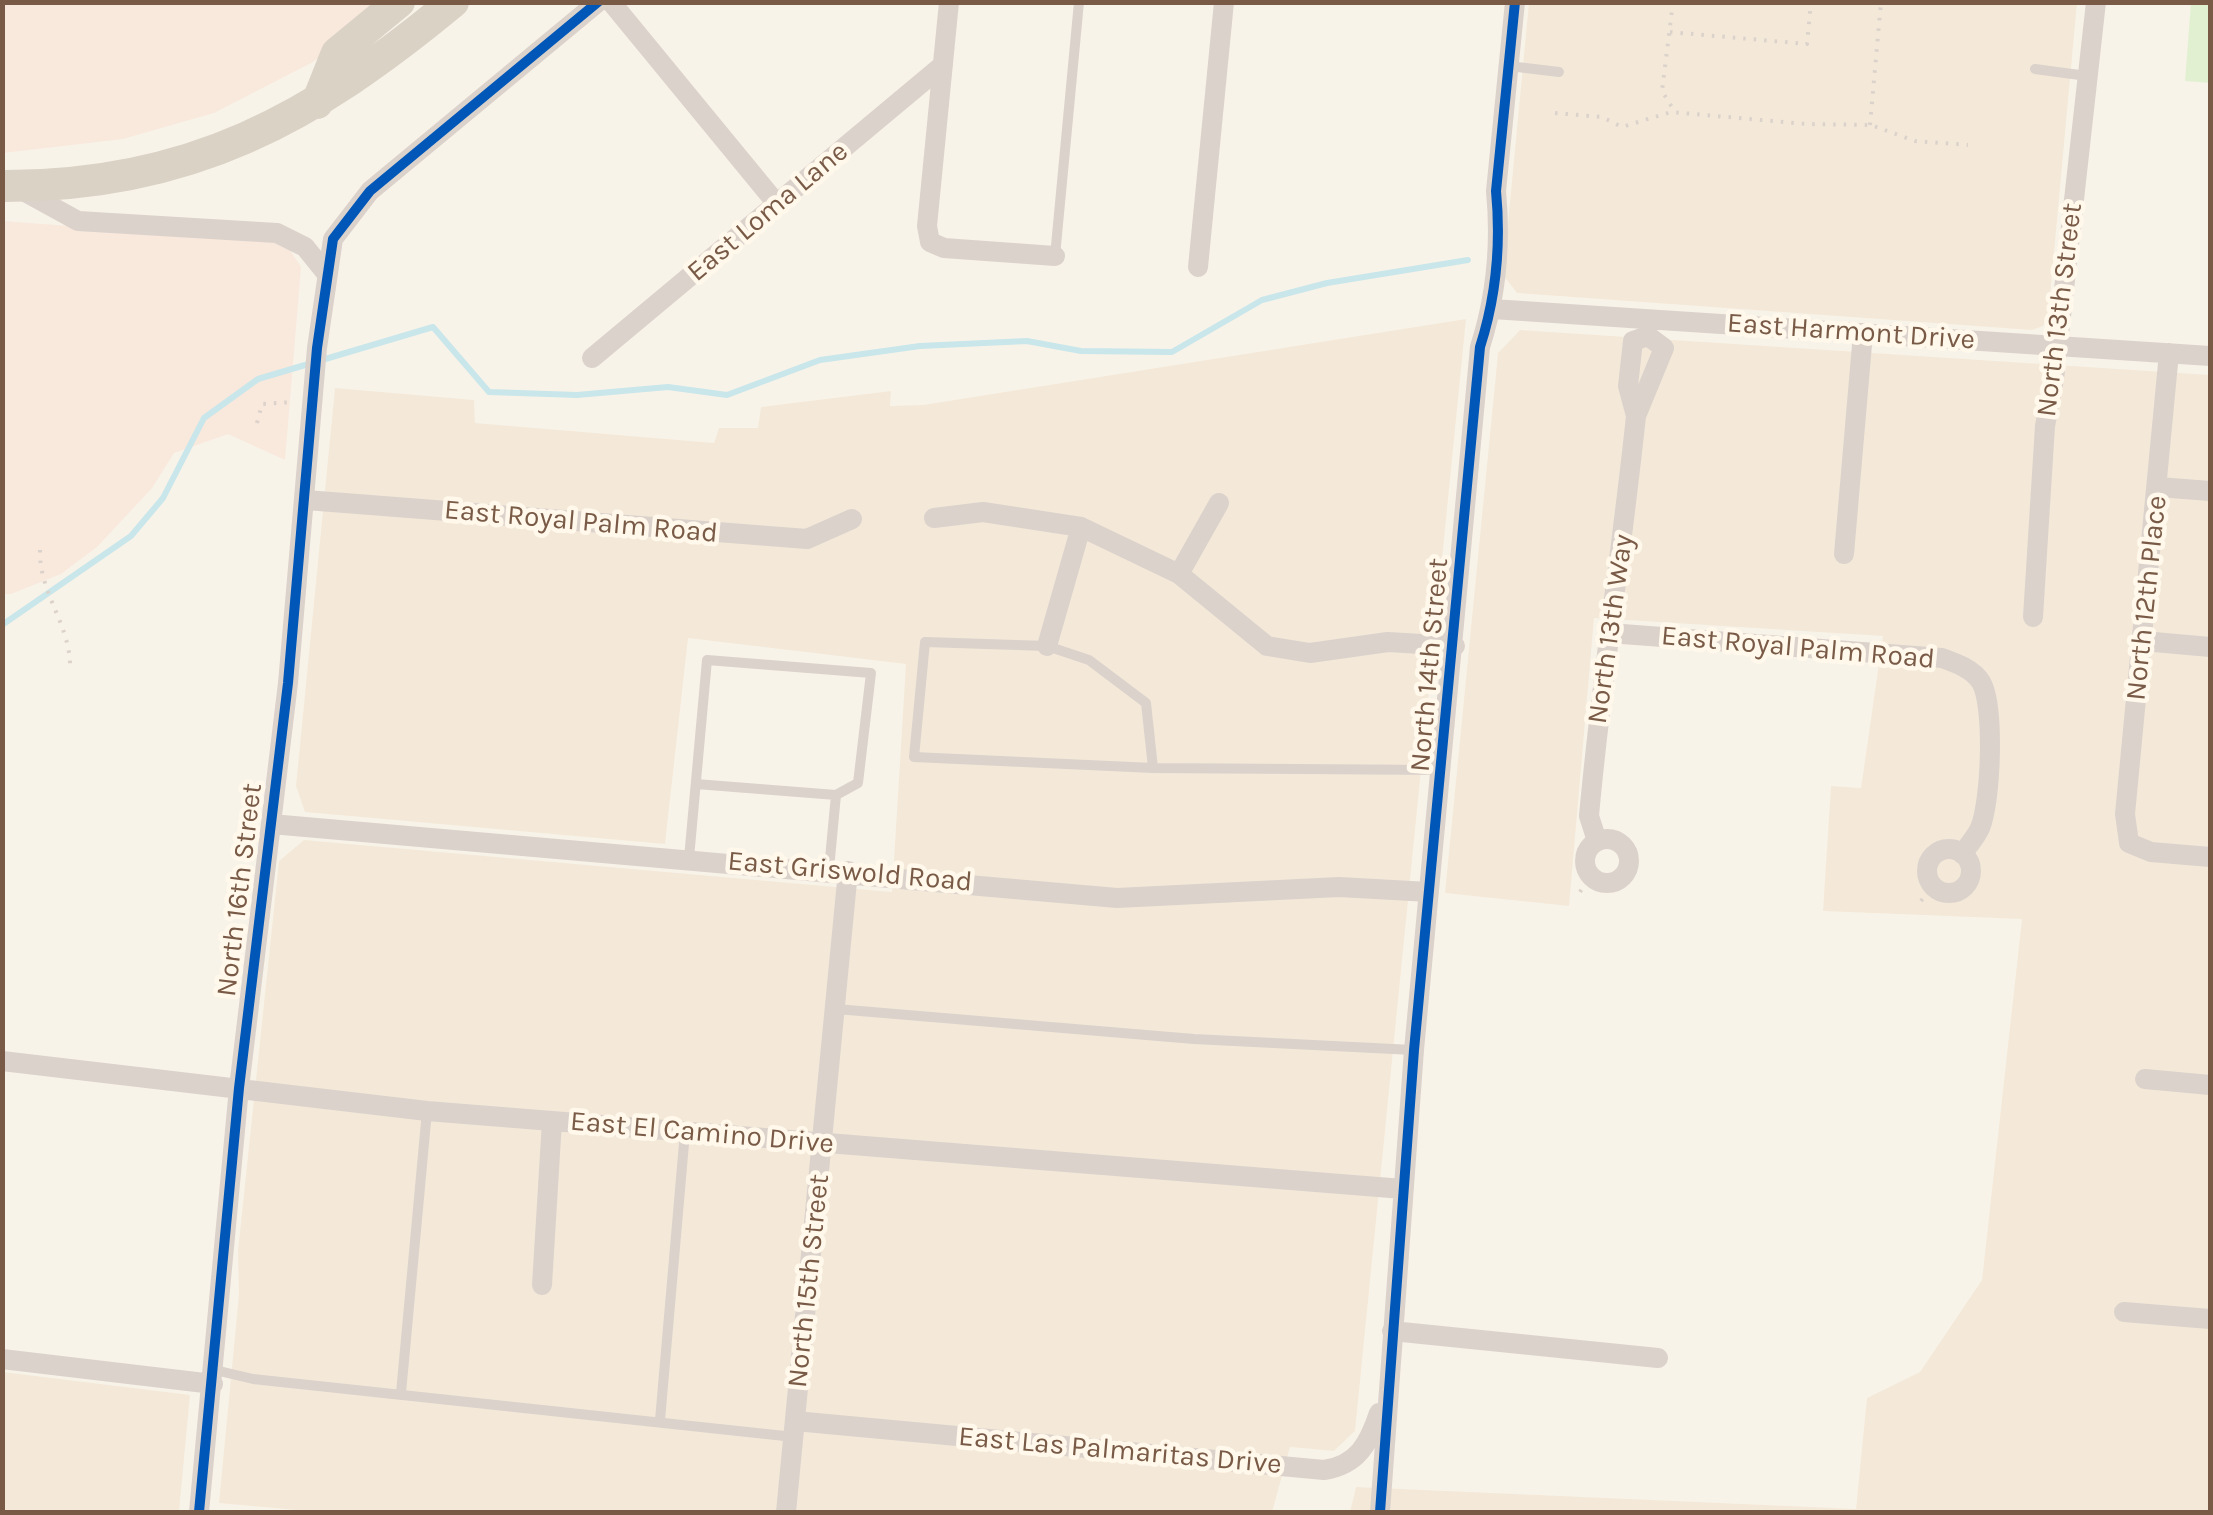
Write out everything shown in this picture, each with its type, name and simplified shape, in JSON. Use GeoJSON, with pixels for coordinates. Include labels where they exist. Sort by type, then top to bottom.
{"type":"FeatureCollection","features":[{"type":"Feature","properties":{"kind":"main road"},"geometry":{"type":"LineString","coordinates":[[318,104],[337,54],[399,2]]}},
{"type":"Feature","properties":{"kind":"main road"},"geometry":{"type":"LineString","coordinates":[[8,186],[68,185],[189,161],[280,124],[377,65],[453,2]]}},
{"type":"Feature","properties":{"kind":"street","name":"North 16th Street"},"geometry":{"type":"LineString","coordinates":[[198,1512],[214,1377],[238,1088],[271,824],[306,500],[317,348],[332,240],[355,205],[598,2]]}},
{"type":"Feature","properties":{"kind":"street"},"geometry":{"type":"LineString","coordinates":[[612,2],[777,204]]}},
{"type":"Feature","properties":{"kind":"street"},"geometry":{"type":"LineString","coordinates":[[949,2],[927,226],[930,242],[944,248],[1055,256]]}},
{"type":"Feature","properties":{"kind":"street"},"geometry":{"type":"LineString","coordinates":[[1198,267],[1224,2]]}},
{"type":"Feature","properties":{"kind":"street","name":"North 14th Street"},"geometry":{"type":"LineString","coordinates":[[1380,1512],[1414,1050],[1456,646],[1480,347],[1492,308],[1499,221],[1496,191],[1515,2]]}},
{"type":"Feature","properties":{"kind":"street","name":"North 13th Street"},"geometry":{"type":"LineString","coordinates":[[2034,617],[2045,426],[2058,346],[2096,2]]}},
{"type":"Feature","properties":{"kind":"street","name":"East Loma Lane"},"geometry":{"type":"LineString","coordinates":[[592,358],[943,65]]}},
{"type":"Feature","properties":{"kind":"street"},"geometry":{"type":"LineString","coordinates":[[8,186],[78,221],[277,233],[305,247],[326,273]]}},
{"type":"Feature","properties":{"kind":"street","name":"East Harmont Drive"},"geometry":{"type":"LineString","coordinates":[[1492,308],[1649,327],[1862,333],[2210,356]]}},
{"type":"Feature","properties":{"kind":"street","name":"North 13th Way"},"geometry":{"type":"LineString","coordinates":[[1597,841],[1589,816],[1636,416],[1628,386],[1633,341],[1649,327]]}},
{"type":"Feature","properties":{"kind":"street"},"geometry":{"type":"LineString","coordinates":[[1844,554],[1862,333]]}},
{"type":"Feature","properties":{"kind":"street","name":"North 12th Place"},"geometry":{"type":"LineString","coordinates":[[2169,353],[2125,814],[2129,843],[2152,852],[2210,857]]}},
{"type":"Feature","properties":{"kind":"street"},"geometry":{"type":"LineString","coordinates":[[2158,487],[2210,491]]}},
{"type":"Feature","properties":{"kind":"street","name":"East Royal Palm Road"},"geometry":{"type":"LineString","coordinates":[[306,500],[806,540],[852,519]]}},
{"type":"Feature","properties":{"kind":"street"},"geometry":{"type":"LineString","coordinates":[[1179,574],[1219,504]]}},
{"type":"Feature","properties":{"kind":"street"},"geometry":{"type":"LineString","coordinates":[[934,518],[983,512],[1082,527],[1179,574],[1267,646],[1310,653],[1388,642],[1456,646]]}},
{"type":"Feature","properties":{"kind":"street"},"geometry":{"type":"LineString","coordinates":[[1047,646],[1082,527]]}},
{"type":"Feature","properties":{"kind":"street","name":"East Royal Palm Road"},"geometry":{"type":"LineString","coordinates":[[1609,633],[1942,658],[1963,666],[1980,680],[1991,708],[1992,728],[1980,827],[1962,854]]}},
{"type":"Feature","properties":{"kind":"street"},"geometry":{"type":"LineString","coordinates":[[2143,640],[2210,647]]}},
{"type":"Feature","properties":{"kind":"street","name":"East Griswold Road"},"geometry":{"type":"LineString","coordinates":[[271,824],[838,870],[1117,898],[1339,887],[1429,892]]}},
{"type":"Feature","properties":{"kind":"street","name":"North 13th Way"},"geometry":{"type":"LineString","coordinates":[[1610,839],[1623,846],[1629,865],[1622,877],[1610,883],[1586,884],[1584,857],[1597,841],[1610,839]]}},
{"type":"Feature","properties":{"kind":"street"},"geometry":{"type":"LineString","coordinates":[[1942,850],[1962,854],[1971,865],[1967,885],[1948,894],[1927,894],[1931,858],[1942,850]]}},
{"type":"Feature","properties":{"kind":"street","name":"North 15th Street"},"geometry":{"type":"LineString","coordinates":[[786,1512],[836,1009],[838,870]]}},
{"type":"Feature","properties":{"kind":"street","name":"East El Camino Drive"},"geometry":{"type":"LineString","coordinates":[[2,1061],[427,1111],[1403,1189]]}},
{"type":"Feature","properties":{"kind":"street"},"geometry":{"type":"LineString","coordinates":[[2145,1079],[2210,1084]]}},
{"type":"Feature","properties":{"kind":"street"},"geometry":{"type":"LineString","coordinates":[[542,1285],[552,1121]]}},
{"type":"Feature","properties":{"kind":"street"},"geometry":{"type":"LineString","coordinates":[[2124,1312],[2210,1319]]}},
{"type":"Feature","properties":{"kind":"street"},"geometry":{"type":"LineString","coordinates":[[1392,1331],[1658,1358]]}},
{"type":"Feature","properties":{"kind":"street"},"geometry":{"type":"LineString","coordinates":[[2,1359],[214,1377]]}},
{"type":"Feature","properties":{"kind":"street","name":"East Las Palmaritas Drive"},"geometry":{"type":"LineString","coordinates":[[794,1429],[1324,1470],[1342,1467],[1370,1440],[1390,1379]]}},
{"type":"Feature","properties":{"kind":"street"},"geometry":{"type":"LineString","coordinates":[[198,1512],[208,1512]]}},
{"type":"Feature","properties":{"kind":"lane"},"geometry":{"type":"LineString","coordinates":[[1055,256],[1080,2]]}},
{"type":"Feature","properties":{"kind":"lane"},"geometry":{"type":"LineString","coordinates":[[1509,66],[1559,72]]}},
{"type":"Feature","properties":{"kind":"lane"},"geometry":{"type":"LineString","coordinates":[[2035,69],[2088,76]]}},
{"type":"Feature","properties":{"kind":"lane"},"geometry":{"type":"LineString","coordinates":[[1153,768],[1146,702],[1090,660],[1047,646],[925,642],[914,756],[1153,768],[1443,770]]}},
{"type":"Feature","properties":{"kind":"lane"},"geometry":{"type":"LineString","coordinates":[[689,858],[696,784],[708,660],[871,673],[858,783],[836,795],[696,784]]}},
{"type":"Feature","properties":{"kind":"lane"},"geometry":{"type":"LineString","coordinates":[[836,795],[838,870]]}},
{"type":"Feature","properties":{"kind":"lane"},"geometry":{"type":"LineString","coordinates":[[836,1009],[1194,1039],[1414,1050]]}},
{"type":"Feature","properties":{"kind":"lane"},"geometry":{"type":"LineString","coordinates":[[401,1393],[427,1111]]}},
{"type":"Feature","properties":{"kind":"lane"},"geometry":{"type":"LineString","coordinates":[[660,1420],[685,1132]]}},
{"type":"Feature","properties":{"kind":"lane"},"geometry":{"type":"LineString","coordinates":[[214,1377],[660,1420],[794,1429]]}},
{"type":"Feature","properties":{"kind":"path"},"geometry":{"type":"LineString","coordinates":[[1673,2],[1662,91],[1675,112]]}},
{"type":"Feature","properties":{"kind":"path"},"geometry":{"type":"LineString","coordinates":[[1670,32],[1807,44],[1812,2]]}},
{"type":"Feature","properties":{"kind":"path"},"geometry":{"type":"LineString","coordinates":[[1870,125],[1881,2]]}},
{"type":"Feature","properties":{"kind":"path"},"geometry":{"type":"LineString","coordinates":[[1555,112],[1602,117],[1622,127],[1675,112],[1806,124],[1870,125],[1915,141],[1968,145]]}},
{"type":"Feature","properties":{"kind":"path"},"geometry":{"type":"LineString","coordinates":[[257,423],[262,404],[293,402]]}},
{"type":"Feature","properties":{"kind":"path"},"geometry":{"type":"LineString","coordinates":[[40,550],[42,582],[70,644],[70,668]]}},
{"type":"Feature","properties":{"kind":"shaded area"},"geometry":{"type":"Polygon","coordinates":[[[3,3],[388,3],[313,62],[214,113],[123,139],[3,153],[3,3]]]}},
{"type":"Feature","properties":{"kind":"shaded area"},"geometry":{"type":"Polygon","coordinates":[[[1529,3],[2077,3],[2048,318],[2043,326],[2032,330],[1517,293],[1503,275],[1529,3]]]}},
{"type":"Feature","properties":{"kind":"shaded area"},"geometry":{"type":"Polygon","coordinates":[[[2,221],[275,241],[290,250],[301,267],[285,460],[228,434],[174,453],[152,488],[97,547],[61,574],[11,594],[2,594],[2,221]]]}},
{"type":"Feature","properties":{"kind":"shaded area"},"geometry":{"type":"Polygon","coordinates":[[[1466,319],[1355,1431],[1334,1451],[1290,1447],[1272,1512],[319,1512],[219,1503],[239,1294],[238,1251],[279,861],[304,840],[892,892],[906,664],[688,638],[665,844],[305,812],[296,786],[335,388],[474,400],[475,423],[714,443],[719,428],[758,428],[761,407],[891,391],[890,406],[923,405],[1466,319]]]}},
{"type":"Feature","properties":{"kind":"shaded area"},"geometry":{"type":"Polygon","coordinates":[[[1520,330],[2210,375],[2210,1512],[1350,1512],[1356,1487],[1856,1509],[1867,1398],[1920,1372],[1982,1280],[2022,919],[1823,911],[1831,786],[1861,788],[1883,636],[1594,618],[1569,906],[1445,893],[1498,353],[1520,330]]]}},
{"type":"Feature","properties":{"kind":"shaded area"},"geometry":{"type":"Polygon","coordinates":[[[3,1372],[190,1395],[179,1512],[3,1512],[3,1372]]]}},
{"type":"Feature","properties":{"kind":"green space"},"geometry":{"type":"Polygon","coordinates":[[[2191,2],[2210,3],[2210,83],[2185,81],[2191,2]]]}},
{"type":"Feature","properties":{"kind":"waterway"},"geometry":{"type":"LineString","coordinates":[[2,625],[131,536],[163,498],[204,418],[258,379],[433,327],[489,392],[577,395],[668,387],[727,395],[820,360],[920,346],[1027,341],[1081,351],[1172,352],[1262,300],[1327,283],[1468,260]]}},
{"type":"Feature","properties":{"kind":"cycle path"},"geometry":{"type":"LineString","coordinates":[[199,1512],[239,1088],[288,683],[317,348],[333,239],[370,191],[598,2]]}},
{"type":"Feature","properties":{"kind":"cycle path"},"geometry":{"type":"LineString","coordinates":[[1380,1512],[1414,1050],[1480,347],[1496,270],[1496,191],[1515,2]]}}]}
